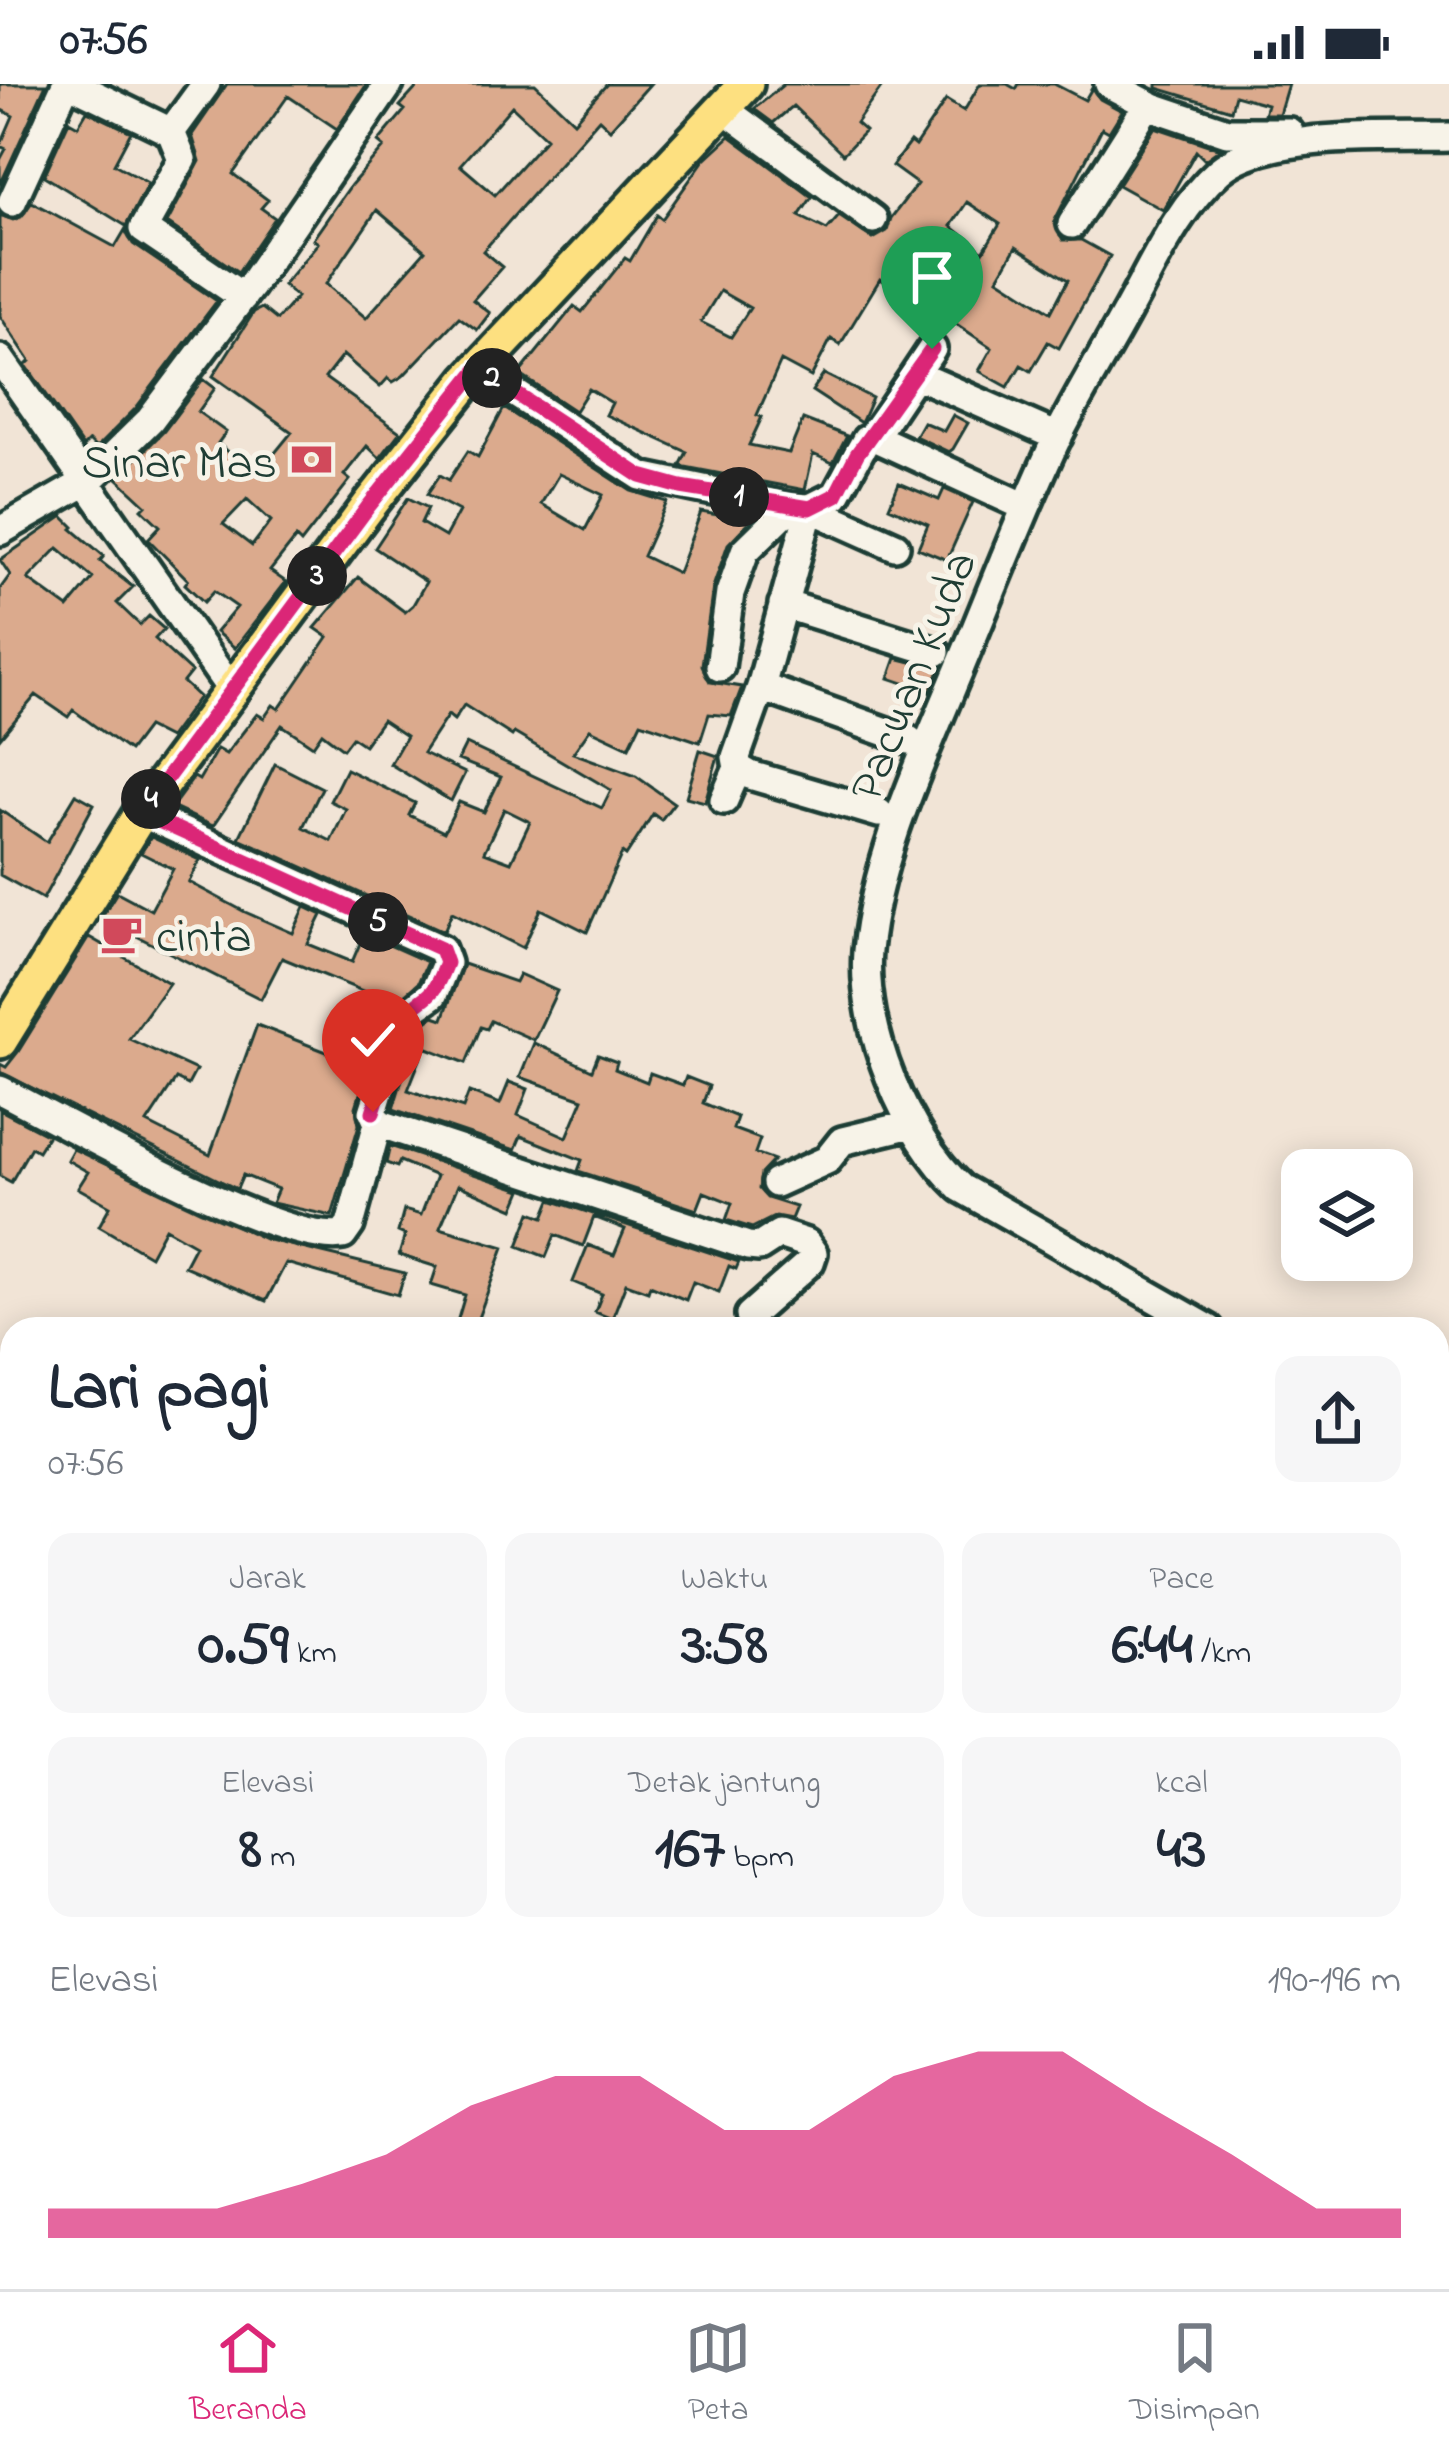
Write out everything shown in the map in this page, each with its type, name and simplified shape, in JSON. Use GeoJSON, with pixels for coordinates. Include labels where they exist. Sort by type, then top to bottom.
{"type":"FeatureCollection","features":[{"type":"Feature","properties":{"kind":"main road"},"geometry":{"type":"LineString","coordinates":[[1,1032],[141,813],[230,688],[478,369],[735,97]]}},
{"type":"Feature","properties":{"kind":"street"},"geometry":{"type":"LineString","coordinates":[[11,202],[69,84],[171,132],[182,159],[144,231],[243,297]]}},
{"type":"Feature","properties":{"kind":"street"},"geometry":{"type":"LineString","coordinates":[[171,132],[206,84]]}},
{"type":"Feature","properties":{"kind":"street"},"geometry":{"type":"LineString","coordinates":[[0,532],[88,480],[150,421],[243,297],[388,84]]}},
{"type":"Feature","properties":{"kind":"street"},"geometry":{"type":"LineString","coordinates":[[1109,84],[1234,134],[1449,125]]}},
{"type":"Feature","properties":{"kind":"street"},"geometry":{"type":"LineString","coordinates":[[735,97],[873,219]]}},
{"type":"Feature","properties":{"kind":"street"},"geometry":{"type":"LineString","coordinates":[[1072,224],[1148,97]]}},
{"type":"Feature","properties":{"kind":"street","name":"Pacuan Kuda"},"geometry":{"type":"LineString","coordinates":[[1188,1317],[961,1189],[936,1165],[908,1125],[870,1002],[867,955],[875,903],[928,740],[1026,507],[1058,436],[1182,215],[1220,171],[1243,156],[1279,146],[1449,137]]}},
{"type":"Feature","properties":{"kind":"street"},"geometry":{"type":"LineString","coordinates":[[720,668],[730,592],[745,550],[800,508],[836,495],[857,454],[932,349]]}},
{"type":"Feature","properties":{"kind":"street"},"geometry":{"type":"LineString","coordinates":[[0,359],[230,688]]}},
{"type":"Feature","properties":{"kind":"street"},"geometry":{"type":"LineString","coordinates":[[478,369],[641,476],[800,508],[895,546]]}},
{"type":"Feature","properties":{"kind":"street"},"geometry":{"type":"LineString","coordinates":[[917,375],[1058,436]]}},
{"type":"Feature","properties":{"kind":"street"},"geometry":{"type":"LineString","coordinates":[[872,439],[1026,507]]}},
{"type":"Feature","properties":{"kind":"street"},"geometry":{"type":"LineString","coordinates":[[724,800],[738,768],[736,757],[783,604],[800,508]]}},
{"type":"Feature","properties":{"kind":"street"},"geometry":{"type":"LineString","coordinates":[[783,604],[936,652]]}},
{"type":"Feature","properties":{"kind":"street"},"geometry":{"type":"LineString","coordinates":[[760,687],[909,740]]}},
{"type":"Feature","properties":{"kind":"street"},"geometry":{"type":"LineString","coordinates":[[738,768],[879,813]]}},
{"type":"Feature","properties":{"kind":"street"},"geometry":{"type":"LineString","coordinates":[[0,1090],[232,1207],[309,1234],[334,1237],[343,1235],[350,1225],[378,1123],[373,1112],[403,1016],[433,994],[446,963],[441,949],[141,813]]}},
{"type":"Feature","properties":{"kind":"street"},"geometry":{"type":"LineString","coordinates":[[378,1123],[748,1246],[759,1247],[779,1234],[806,1243],[813,1253],[810,1262],[750,1317]]}},
{"type":"Feature","properties":{"kind":"street"},"geometry":{"type":"LineString","coordinates":[[776,1183],[827,1160],[842,1141],[908,1125]]}},
{"type":"Feature","properties":{"kind":"building"},"geometry":{"type":"Polygon","coordinates":[[[0,84],[46,84],[0,185],[0,160],[6,149],[0,146],[13,116],[0,109],[0,84]]]}},
{"type":"Feature","properties":{"kind":"building"},"geometry":{"type":"Polygon","coordinates":[[[227,84],[367,84],[337,129],[288,96],[233,174],[268,200],[261,208],[275,218],[238,272],[167,223],[200,161],[192,135],[227,84]]]}},
{"type":"Feature","properties":{"kind":"building"},"geometry":{"type":"Polygon","coordinates":[[[420,84],[535,84],[574,121],[607,84],[650,84],[610,129],[599,119],[483,251],[502,267],[473,300],[490,313],[477,330],[459,317],[403,376],[393,382],[388,378],[380,387],[343,355],[325,378],[400,432],[380,458],[367,446],[344,475],[350,480],[301,543],[296,538],[270,571],[286,582],[235,648],[216,632],[237,607],[214,591],[204,602],[185,584],[188,580],[148,539],[160,526],[117,478],[164,431],[203,379],[215,388],[198,412],[226,432],[218,443],[250,473],[256,466],[261,470],[292,432],[213,376],[254,312],[262,308],[277,320],[297,297],[283,285],[318,243],[313,239],[351,185],[384,147],[378,142],[405,110],[400,106],[420,84]],[[512,106],[460,165],[495,195],[546,138],[512,106]],[[377,210],[326,284],[366,318],[425,251],[377,210]],[[247,499],[223,524],[252,546],[271,521],[247,499]]]}},
{"type":"Feature","properties":{"kind":"building"},"geometry":{"type":"Polygon","coordinates":[[[784,84],[884,84],[856,123],[865,131],[843,154],[793,106],[773,123],[754,109],[784,84]]]}},
{"type":"Feature","properties":{"kind":"building"},"geometry":{"type":"Polygon","coordinates":[[[980,84],[1007,84],[1016,89],[1019,84],[1054,84],[1085,100],[1092,88],[1100,99],[1122,111],[1109,132],[1102,128],[1054,222],[1063,240],[1081,240],[1110,256],[1059,348],[1048,342],[1031,371],[1021,365],[1008,387],[979,371],[992,348],[898,285],[896,289],[880,279],[840,345],[831,339],[811,377],[781,361],[757,415],[762,417],[749,445],[789,453],[803,419],[847,436],[833,463],[813,454],[805,490],[680,466],[687,452],[606,415],[612,403],[589,389],[575,411],[519,374],[574,306],[582,312],[625,258],[630,261],[657,215],[662,219],[704,160],[730,136],[812,197],[799,216],[827,230],[839,216],[873,239],[887,231],[891,218],[917,184],[892,166],[910,142],[915,146],[946,100],[964,111],[980,84]],[[967,202],[951,226],[983,252],[1000,224],[967,202]],[[1016,247],[998,278],[1051,312],[1068,280],[1016,247]],[[720,291],[701,322],[731,337],[750,308],[720,291]]]}},
{"type":"Feature","properties":{"kind":"building"},"geometry":{"type":"Polygon","coordinates":[[[1157,84],[1288,84],[1279,114],[1264,114],[1267,104],[1235,95],[1231,110],[1157,88],[1157,84]]]}},
{"type":"Feature","properties":{"kind":"building"},"geometry":{"type":"Polygon","coordinates":[[[87,111],[131,132],[114,164],[148,183],[126,226],[44,176],[69,121],[78,126],[87,111]]]}},
{"type":"Feature","properties":{"kind":"building"},"geometry":{"type":"Polygon","coordinates":[[[1155,127],[1220,149],[1205,160],[1196,151],[1163,210],[1118,185],[1155,127]]]}},
{"type":"Feature","properties":{"kind":"building"},"geometry":{"type":"Polygon","coordinates":[[[32,202],[115,247],[125,230],[133,244],[217,301],[136,408],[96,448],[89,441],[83,447],[26,365],[30,361],[0,316],[0,215],[13,220],[21,217],[32,202]]]}},
{"type":"Feature","properties":{"kind":"building"},"geometry":{"type":"Polygon","coordinates":[[[824,374],[872,398],[861,423],[812,391],[824,374]]]}},
{"type":"Feature","properties":{"kind":"building"},"geometry":{"type":"Polygon","coordinates":[[[504,408],[631,491],[667,502],[643,556],[678,573],[701,512],[750,521],[728,544],[713,587],[702,665],[710,682],[742,687],[731,716],[709,714],[700,742],[641,722],[629,747],[590,729],[573,753],[636,776],[674,803],[661,820],[653,814],[626,856],[622,853],[587,932],[541,909],[523,948],[452,912],[444,931],[239,838],[275,764],[322,788],[303,827],[331,841],[346,809],[330,801],[346,769],[415,803],[409,815],[444,832],[459,802],[484,812],[501,777],[458,760],[466,744],[602,808],[611,790],[464,705],[454,720],[448,715],[423,753],[465,773],[451,801],[390,764],[406,736],[382,720],[364,745],[352,737],[343,749],[322,733],[313,746],[282,725],[213,826],[172,807],[194,777],[199,780],[217,749],[226,754],[257,714],[264,718],[273,705],[279,709],[328,637],[315,628],[358,577],[405,612],[413,605],[426,582],[375,548],[408,498],[428,508],[421,523],[445,537],[459,511],[427,494],[440,475],[449,480],[468,451],[478,457],[504,408]],[[559,474],[541,504],[585,530],[603,495],[559,474]],[[504,809],[484,852],[511,862],[530,822],[504,809]]]}},
{"type":"Feature","properties":{"kind":"building"},"geometry":{"type":"Polygon","coordinates":[[[953,415],[968,423],[949,452],[915,436],[923,422],[944,431],[953,415]]]}},
{"type":"Feature","properties":{"kind":"building"},"geometry":{"type":"Polygon","coordinates":[[[899,483],[939,500],[944,489],[973,502],[947,560],[918,548],[928,524],[889,507],[899,483]]]}},
{"type":"Feature","properties":{"kind":"building"},"geometry":{"type":"Polygon","coordinates":[[[63,516],[104,556],[100,561],[133,587],[117,603],[140,625],[149,616],[164,629],[155,639],[191,672],[183,682],[199,697],[169,738],[147,727],[129,751],[73,710],[68,717],[36,695],[0,738],[0,589],[10,575],[0,560],[63,516]],[[58,548],[28,579],[68,608],[93,578],[58,548]]]}},
{"type":"Feature","properties":{"kind":"building"},"geometry":{"type":"Polygon","coordinates":[[[896,658],[940,669],[930,692],[889,678],[896,658]]]}},
{"type":"Feature","properties":{"kind":"building"},"geometry":{"type":"Polygon","coordinates":[[[700,750],[718,756],[705,802],[686,797],[700,750]]]}},
{"type":"Feature","properties":{"kind":"building"},"geometry":{"type":"Polygon","coordinates":[[[76,794],[94,804],[43,899],[0,875],[0,810],[47,842],[76,794]]]}},
{"type":"Feature","properties":{"kind":"building"},"geometry":{"type":"Polygon","coordinates":[[[151,837],[200,860],[189,882],[245,912],[293,933],[305,907],[322,915],[308,944],[352,962],[364,934],[427,962],[418,983],[386,1011],[356,1107],[359,1125],[332,1216],[272,1203],[278,1189],[243,1175],[237,1189],[0,1072],[0,1064],[6,1067],[18,1052],[89,937],[169,983],[129,1039],[196,1070],[188,1085],[176,1079],[147,1123],[210,1155],[257,1025],[355,1063],[380,998],[282,958],[261,999],[101,918],[117,892],[151,910],[173,869],[141,853],[151,837]]]}},
{"type":"Feature","properties":{"kind":"building"},"geometry":{"type":"Polygon","coordinates":[[[463,964],[515,982],[519,974],[557,991],[534,1040],[491,1021],[487,1029],[481,1027],[466,1063],[425,1047],[408,1090],[463,1108],[469,1092],[500,1104],[509,1082],[528,1089],[518,1115],[567,1137],[583,1099],[520,1077],[534,1043],[592,1070],[598,1055],[617,1062],[615,1069],[647,1082],[650,1073],[683,1085],[686,1077],[709,1086],[703,1103],[737,1117],[733,1129],[760,1139],[755,1153],[774,1160],[761,1174],[759,1189],[767,1198],[796,1207],[791,1219],[776,1216],[752,1228],[726,1220],[732,1203],[704,1192],[697,1210],[578,1171],[582,1160],[521,1136],[515,1150],[393,1109],[418,1027],[434,1016],[443,1019],[463,964]]]}},
{"type":"Feature","properties":{"kind":"building"},"geometry":{"type":"Polygon","coordinates":[[[0,1110],[48,1135],[38,1151],[31,1147],[11,1182],[0,1176],[0,1110]]]}},
{"type":"Feature","properties":{"kind":"building"},"geometry":{"type":"Polygon","coordinates":[[[390,1146],[522,1190],[514,1209],[458,1185],[440,1228],[504,1247],[478,1317],[459,1317],[465,1295],[431,1285],[437,1267],[399,1255],[405,1235],[398,1232],[404,1210],[421,1215],[436,1176],[400,1161],[397,1167],[386,1163],[390,1146]]]}},
{"type":"Feature","properties":{"kind":"building"},"geometry":{"type":"Polygon","coordinates":[[[73,1149],[265,1239],[405,1273],[398,1295],[286,1263],[266,1301],[184,1266],[195,1245],[165,1228],[150,1256],[99,1226],[110,1206],[78,1188],[88,1172],[67,1160],[73,1149]]]}},
{"type":"Feature","properties":{"kind":"building"},"geometry":{"type":"Polygon","coordinates":[[[551,1200],[739,1262],[736,1269],[729,1266],[719,1292],[693,1282],[686,1300],[650,1285],[648,1291],[626,1283],[613,1317],[607,1317],[595,1312],[602,1294],[573,1282],[588,1245],[614,1255],[625,1229],[594,1217],[583,1246],[555,1235],[546,1257],[518,1246],[531,1212],[544,1217],[551,1200]]]}},
{"type":"Feature","properties":{"kind":"place","name":"Sinar Mas"},"geometry":{"type":"Point","coordinates":[311,460]}},
{"type":"Feature","properties":{"kind":"place","name":"cinta"},"geometry":{"type":"Point","coordinates":[122,934]}},
{"type":"Feature","properties":{"kind":"route"},"geometry":{"type":"LineString","coordinates":[[373,1112],[403,1016],[426,1002],[436,988],[446,963],[441,949],[141,813],[230,688],[478,369],[641,476],[810,508],[836,495],[866,440],[872,439],[932,349]]}}]}
